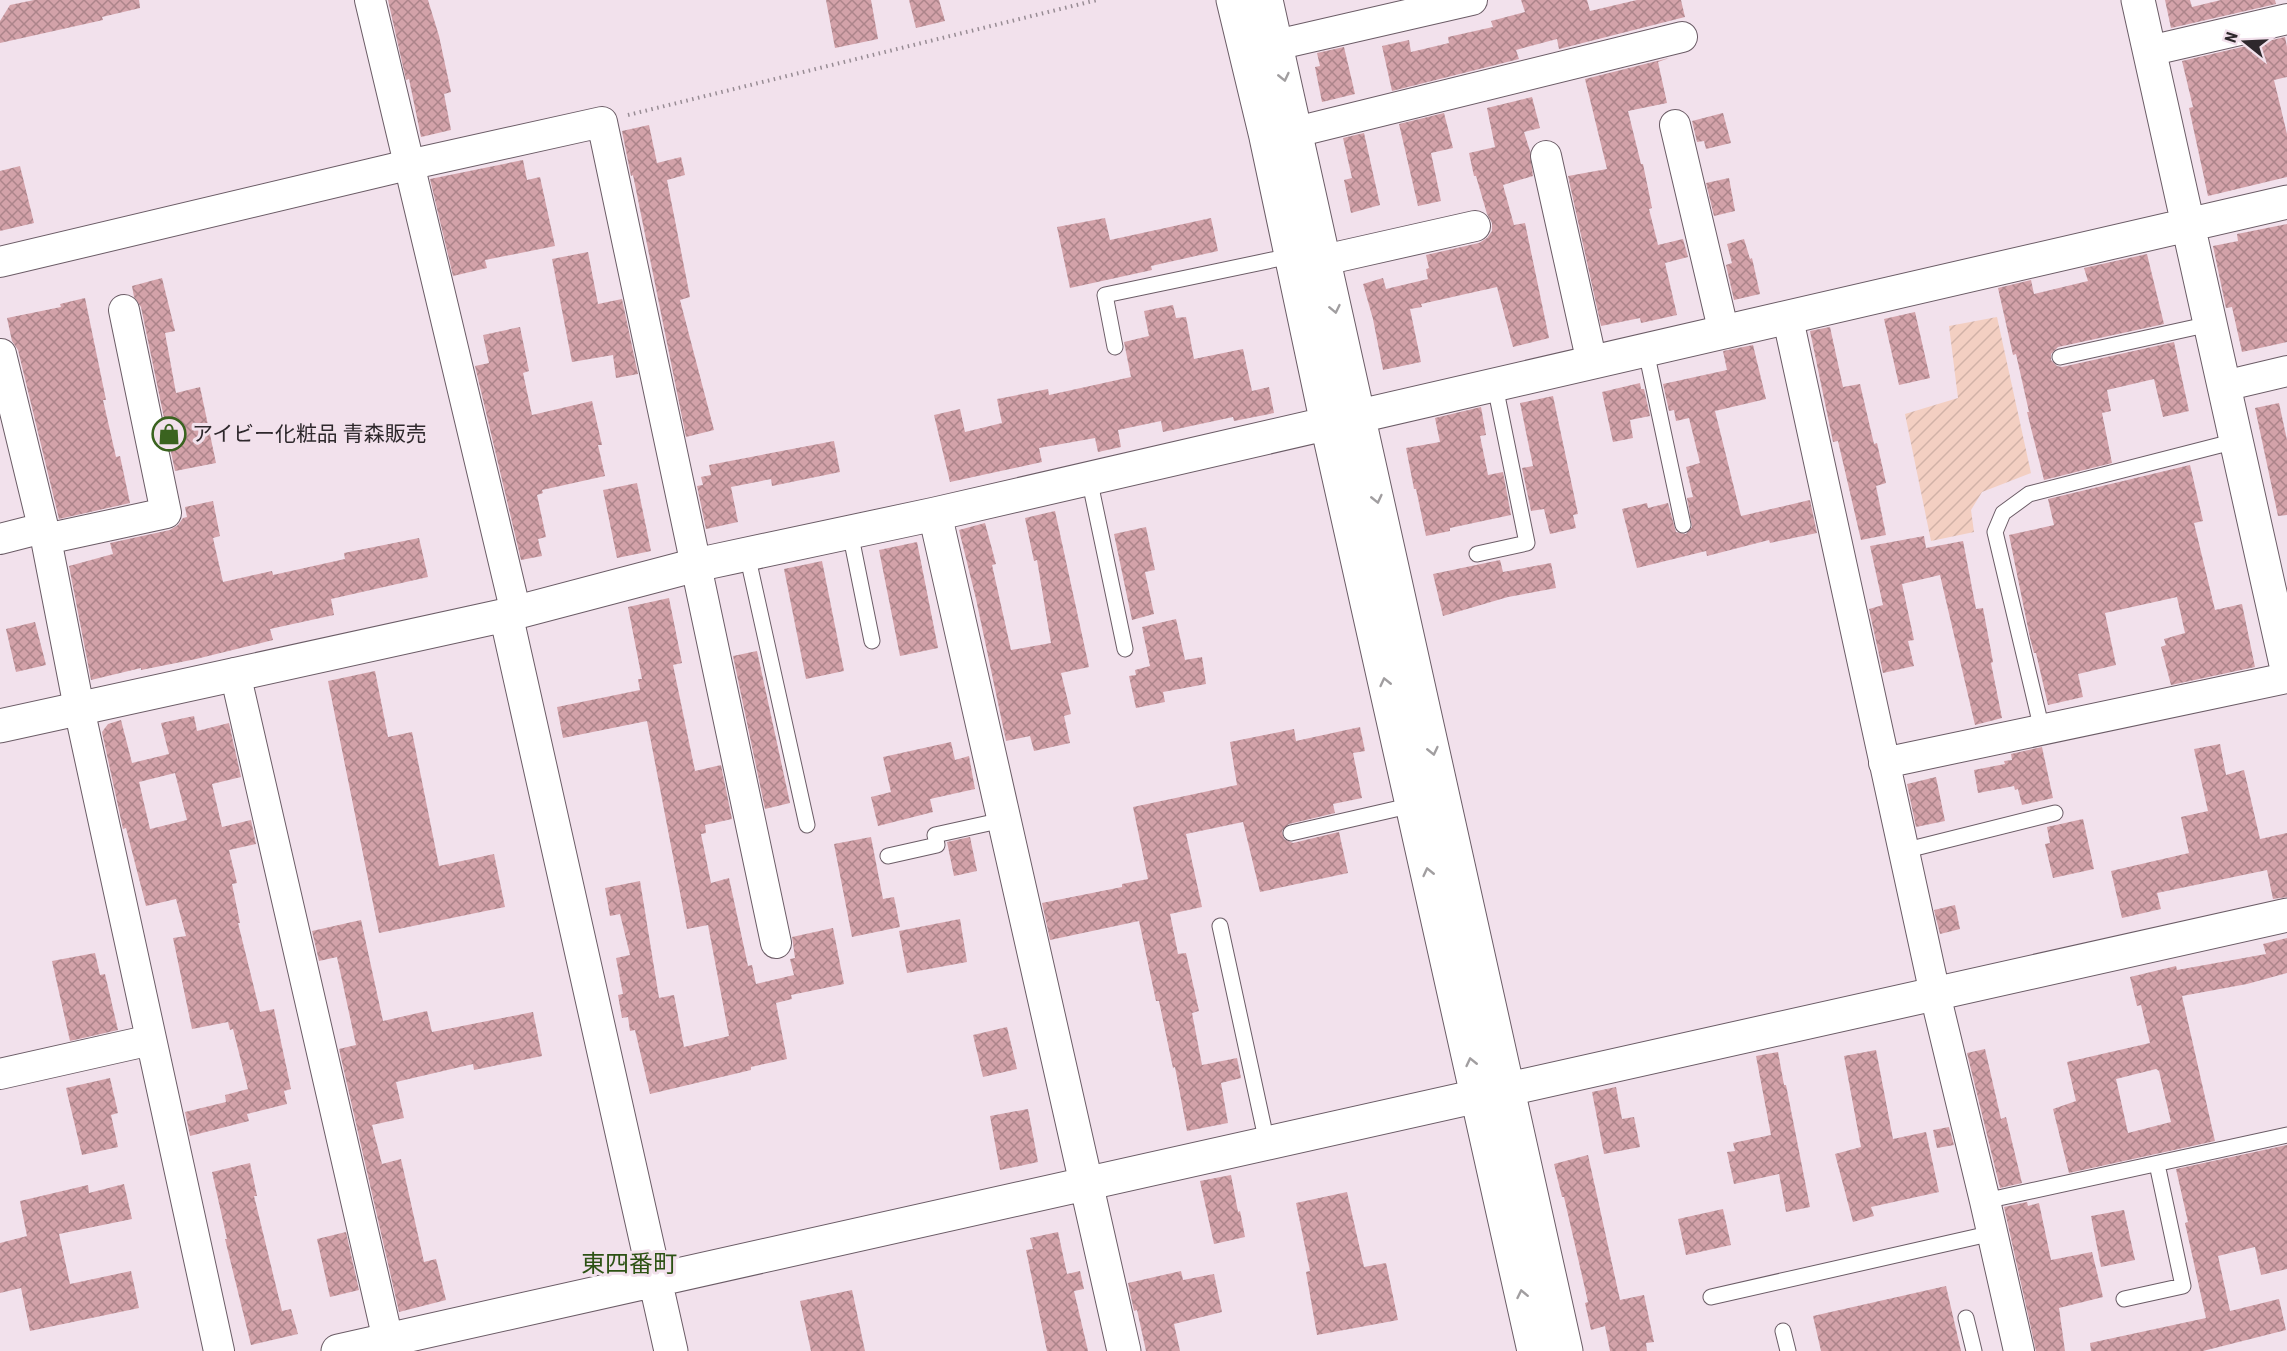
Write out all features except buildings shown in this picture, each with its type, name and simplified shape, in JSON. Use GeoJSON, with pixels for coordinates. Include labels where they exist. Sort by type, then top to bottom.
{"type":"FeatureCollection","features":[{"type":"Feature","properties":{"kind":"street"},"geometry":{"type":"LineString","coordinates":[[370,0],[408,165],[476,438],[511,614],[671,1351]]}},
{"type":"Feature","properties":{"kind":"street"},"geometry":{"type":"LineString","coordinates":[[1233,0],[1413,805],[1566,1351]]}},
{"type":"Feature","properties":{"kind":"street"},"geometry":{"type":"LineString","coordinates":[[1266,0],[1359,417],[1493,1093],[1534,1351]]}},
{"type":"Feature","properties":{"kind":"street"},"geometry":{"type":"LineString","coordinates":[[1276,45],[1472,0]]}},
{"type":"Feature","properties":{"kind":"street"},"geometry":{"type":"LineString","coordinates":[[2138,0],[2287,669]]}},
{"type":"Feature","properties":{"kind":"street"},"geometry":{"type":"LineString","coordinates":[[2149,51],[2287,19]]}},
{"type":"Feature","properties":{"kind":"street"},"geometry":{"type":"LineString","coordinates":[[1296,132],[1682,37]]}},
{"type":"Feature","properties":{"kind":"street"},"geometry":{"type":"LineString","coordinates":[[0,262],[408,165],[602,122],[776,943]]}},
{"type":"Feature","properties":{"kind":"street"},"geometry":{"type":"LineString","coordinates":[[1675,125],[1724,333]]}},
{"type":"Feature","properties":{"kind":"street"},"geometry":{"type":"LineString","coordinates":[[1546,156],[1592,363]]}},
{"type":"Feature","properties":{"kind":"street"},"geometry":{"type":"LineString","coordinates":[[0,726],[511,614],[696,565],[935,514],[2287,202]]}},
{"type":"Feature","properties":{"kind":"street"},"geometry":{"type":"LineString","coordinates":[[1324,260],[1475,226]]}},
{"type":"Feature","properties":{"kind":"street"},"geometry":{"type":"LineString","coordinates":[[0,539],[44,534],[166,513],[124,309]]}},
{"type":"Feature","properties":{"kind":"street"},"geometry":{"type":"LineString","coordinates":[[1788,319],[1935,994],[2019,1351]]}},
{"type":"Feature","properties":{"kind":"street"},"geometry":{"type":"LineString","coordinates":[[0,354],[44,534],[79,708],[219,1351]]}},
{"type":"Feature","properties":{"kind":"street"},"geometry":{"type":"LineString","coordinates":[[2224,386],[2287,371]]}},
{"type":"Feature","properties":{"kind":"street"},"geometry":{"type":"LineString","coordinates":[[935,514],[1084,1183],[1124,1351]]}},
{"type":"Feature","properties":{"kind":"street"},"geometry":{"type":"LineString","coordinates":[[235,673],[388,1340]]}},
{"type":"Feature","properties":{"kind":"street"},"geometry":{"type":"LineString","coordinates":[[1884,763],[2287,678]]}},
{"type":"Feature","properties":{"kind":"street"},"geometry":{"type":"LineString","coordinates":[[338,1351],[2287,915]]}},
{"type":"Feature","properties":{"kind":"street"},"geometry":{"type":"LineString","coordinates":[[0,1074],[151,1040]]}},
{"type":"Feature","properties":{"kind":"lane"},"geometry":{"type":"LineString","coordinates":[[1115,347],[1105,295],[1291,256]]}},
{"type":"Feature","properties":{"kind":"lane"},"geometry":{"type":"LineString","coordinates":[[2060,357],[2210,324]]}},
{"type":"Feature","properties":{"kind":"lane"},"geometry":{"type":"LineString","coordinates":[[1646,351],[1683,525]]}},
{"type":"Feature","properties":{"kind":"lane"},"geometry":{"type":"LineString","coordinates":[[1477,554],[1527,543],[1495,386]]}},
{"type":"Feature","properties":{"kind":"lane"},"geometry":{"type":"LineString","coordinates":[[2042,730],[1995,532],[2002,513],[2029,494],[2236,441]]}},
{"type":"Feature","properties":{"kind":"lane"},"geometry":{"type":"LineString","coordinates":[[1089,478],[1125,649]]}},
{"type":"Feature","properties":{"kind":"lane"},"geometry":{"type":"LineString","coordinates":[[850,532],[872,641]]}},
{"type":"Feature","properties":{"kind":"lane"},"geometry":{"type":"LineString","coordinates":[[747,554],[807,825]]}},
{"type":"Feature","properties":{"kind":"lane"},"geometry":{"type":"LineString","coordinates":[[1291,833],[1413,805]]}},
{"type":"Feature","properties":{"kind":"lane"},"geometry":{"type":"LineString","coordinates":[[1903,850],[2055,813]]}},
{"type":"Feature","properties":{"kind":"lane"},"geometry":{"type":"LineString","coordinates":[[888,856],[938,845],[936,835],[1004,820]]}},
{"type":"Feature","properties":{"kind":"lane"},"geometry":{"type":"LineString","coordinates":[[1220,926],[1267,1143]]}},
{"type":"Feature","properties":{"kind":"lane"},"geometry":{"type":"LineString","coordinates":[[1985,1201],[2287,1135]]}},
{"type":"Feature","properties":{"kind":"lane"},"geometry":{"type":"LineString","coordinates":[[2124,1299],[2183,1286],[2157,1164]]}},
{"type":"Feature","properties":{"kind":"lane"},"geometry":{"type":"LineString","coordinates":[[1711,1298],[1993,1233]]}},
{"type":"Feature","properties":{"kind":"lane"},"geometry":{"type":"LineString","coordinates":[[1966,1318],[1974,1351]]}},
{"type":"Feature","properties":{"kind":"lane"},"geometry":{"type":"LineString","coordinates":[[1784,1331],[1788,1351]]}},
{"type":"Feature","properties":{"kind":"path"},"geometry":{"type":"LineString","coordinates":[[602,122],[1097,0]]}},
{"type":"Feature","properties":{"kind":"shaded area"},"geometry":{"type":"Polygon","coordinates":[[[1997,317],[2031,473],[1982,492],[1971,510],[1974,532],[1931,541],[1905,414],[1958,398],[1949,326],[1997,317]]]}},
{"type":"Feature","properties":{"kind":"place","name":"アイビー化粧品 青森販売"},"geometry":{"type":"Point","coordinates":[169,434]}},
{"type":"Feature","properties":{"kind":"district","name":"東四番町"},"geometry":{"type":"Point","coordinates":[629,1264]}}]}
